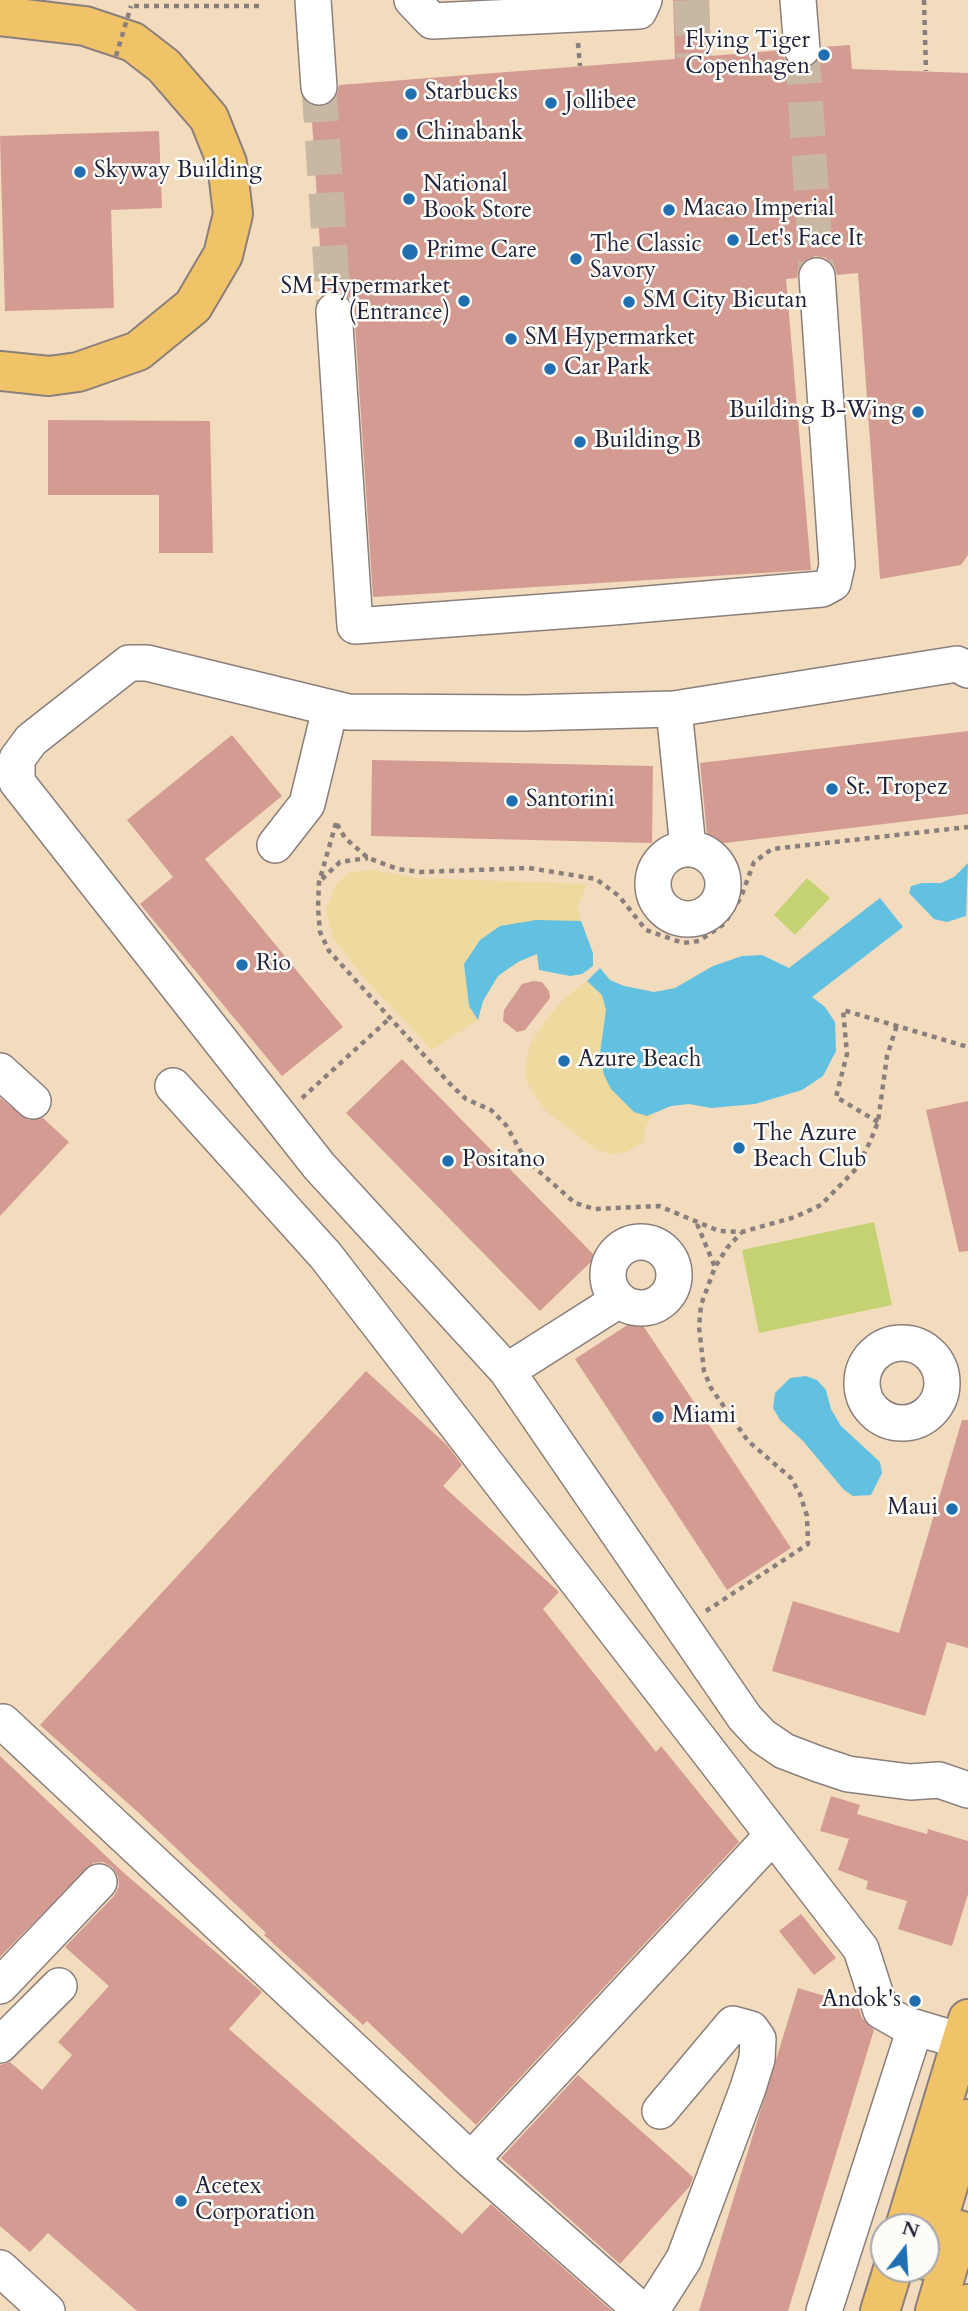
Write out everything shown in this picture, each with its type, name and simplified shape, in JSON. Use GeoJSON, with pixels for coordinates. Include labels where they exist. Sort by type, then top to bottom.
{"type":"FeatureCollection","features":[{"type":"Feature","properties":{"kind":"main road"},"geometry":{"type":"LineString","coordinates":[[0,16],[85,26],[133,43],[164,65],[209,118],[227,163],[233,214],[223,255],[193,306],[138,351],[78,373],[49,376],[0,371]]}},
{"type":"Feature","properties":{"kind":"main road"},"geometry":{"type":"LineString","coordinates":[[909,2213],[965,2030]]}},
{"type":"Feature","properties":{"kind":"main road"},"geometry":{"type":"LineString","coordinates":[[940,2213],[968,2119]]}},
{"type":"Feature","properties":{"kind":"main road"},"geometry":{"type":"LineString","coordinates":[[935,2311],[968,2202]]}},
{"type":"Feature","properties":{"kind":"main road"},"geometry":{"type":"LineString","coordinates":[[880,2311],[889,2283]]}},
{"type":"Feature","properties":{"kind":"main road"},"geometry":{"type":"LineString","coordinates":[[911,2311],[919,2283]]}},
{"type":"Feature","properties":{"kind":"main road"},"geometry":{"type":"LineString","coordinates":[[966,2311],[968,2304]]}},
{"type":"Feature","properties":{"kind":"street"},"geometry":{"type":"LineString","coordinates":[[313,0],[319,87]]}},
{"type":"Feature","properties":{"kind":"street"},"geometry":{"type":"LineString","coordinates":[[412,0],[432,21],[639,11],[644,0]]}},
{"type":"Feature","properties":{"kind":"street"},"geometry":{"type":"LineString","coordinates":[[798,0],[802,49]]}},
{"type":"Feature","properties":{"kind":"street"},"geometry":{"type":"LineString","coordinates":[[334,311],[355,626],[822,589],[833,583],[837,565],[817,276]]}},
{"type":"Feature","properties":{"kind":"street"},"geometry":{"type":"LineString","coordinates":[[958,1778],[910,1782],[848,1774],[784,1751],[762,1736],[745,1718],[508,1371],[319,1166],[17,782],[17,759],[30,740],[129,663],[147,663],[330,709],[525,713],[674,709],[964,660]]}},
{"type":"Feature","properties":{"kind":"street"},"geometry":{"type":"LineString","coordinates":[[275,845],[307,804],[330,709]]}},
{"type":"Feature","properties":{"kind":"street"},"geometry":{"type":"LineString","coordinates":[[674,709],[688,848]]}},
{"type":"Feature","properties":{"kind":"street"},"geometry":{"type":"LineString","coordinates":[[0,1071],[33,1101]]}},
{"type":"Feature","properties":{"kind":"street"},"geometry":{"type":"LineString","coordinates":[[173,1086],[326,1256],[862,1949],[881,2011],[915,2028],[965,2030]]}},
{"type":"Feature","properties":{"kind":"street"},"geometry":{"type":"LineString","coordinates":[[508,1371],[619,1300]]}},
{"type":"Feature","properties":{"kind":"street"},"geometry":{"type":"LineString","coordinates":[[3,1721],[471,2160],[642,2311]]}},
{"type":"Feature","properties":{"kind":"street"},"geometry":{"type":"LineString","coordinates":[[471,2160],[773,1835]]}},
{"type":"Feature","properties":{"kind":"street"},"geometry":{"type":"LineString","coordinates":[[0,1986],[99,1882]]}},
{"type":"Feature","properties":{"kind":"street"},"geometry":{"type":"LineString","coordinates":[[0,2045],[59,1986]]}},
{"type":"Feature","properties":{"kind":"street"},"geometry":{"type":"LineString","coordinates":[[651,2311],[684,2259],[748,2088],[757,2059],[758,2039],[751,2029],[733,2024],[660,2111]]}},
{"type":"Feature","properties":{"kind":"street"},"geometry":{"type":"LineString","coordinates":[[824,2311],[915,2028]]}},
{"type":"Feature","properties":{"kind":"street"},"geometry":{"type":"LineString","coordinates":[[0,2268],[47,2311]]}},
{"type":"Feature","properties":{"kind":"path"},"geometry":{"type":"LineString","coordinates":[[924,0],[926,71]]}},
{"type":"Feature","properties":{"kind":"path"},"geometry":{"type":"LineString","coordinates":[[116,56],[131,6],[262,6]]}},
{"type":"Feature","properties":{"kind":"path"},"geometry":{"type":"LineString","coordinates":[[338,811],[319,882],[320,932],[329,951],[452,1086],[466,1099],[491,1110],[506,1125],[525,1159],[560,1193],[575,1203],[595,1209],[659,1206],[719,1231],[742,1233],[795,1217],[821,1205],[856,1169],[878,1122],[887,1056],[897,1026]]}},
{"type":"Feature","properties":{"kind":"path"},"geometry":{"type":"LineString","coordinates":[[336,823],[345,838],[369,858]]}},
{"type":"Feature","properties":{"kind":"path"},"geometry":{"type":"LineString","coordinates":[[319,882],[340,862],[369,858],[420,872],[529,868],[596,879],[619,896],[646,930],[682,943],[699,941],[724,924],[741,897],[754,862],[772,849],[968,827]]}},
{"type":"Feature","properties":{"kind":"path"},"geometry":{"type":"LineString","coordinates":[[878,1122],[836,1097],[847,1054],[842,1010],[968,1047]]}},
{"type":"Feature","properties":{"kind":"path"},"geometry":{"type":"LineString","coordinates":[[281,1117],[390,1018]]}},
{"type":"Feature","properties":{"kind":"path"},"geometry":{"type":"LineString","coordinates":[[697,1223],[715,1267]]}},
{"type":"Feature","properties":{"kind":"path"},"geometry":{"type":"LineString","coordinates":[[682,1627],[808,1544],[807,1516],[791,1478],[748,1441],[711,1388],[704,1371],[699,1327],[701,1305],[715,1267],[727,1248],[742,1233]]}},
{"type":"Feature","properties":{"kind":"green space"},"geometry":{"type":"Polygon","coordinates":[[[807,878],[830,898],[795,935],[774,915],[807,878]]]}},
{"type":"Feature","properties":{"kind":"green space"},"geometry":{"type":"Polygon","coordinates":[[[874,1222],[892,1305],[759,1333],[742,1250],[874,1222]]]}},
{"type":"Feature","properties":{"kind":"sand"},"geometry":{"type":"Polygon","coordinates":[[[373,870],[418,878],[587,884],[577,907],[581,921],[562,922],[480,940],[464,964],[469,1006],[478,1020],[432,1050],[365,979],[333,938],[326,910],[336,884],[350,872],[373,870]]]}},
{"type":"Feature","properties":{"kind":"sand","name":"Azure Beach"},"geometry":{"type":"Polygon","coordinates":[[[587,981],[602,995],[606,1010],[600,1053],[604,1075],[623,1102],[646,1116],[654,1114],[645,1128],[644,1142],[628,1151],[613,1155],[595,1149],[545,1110],[528,1084],[525,1070],[530,1045],[547,1018],[566,997],[587,981]]]}},
{"type":"Feature","properties":{"kind":"water"},"geometry":{"type":"Polygon","coordinates":[[[968,863],[966,916],[947,922],[934,919],[909,893],[911,886],[941,883],[954,877],[968,863]]]}},
{"type":"Feature","properties":{"kind":"water"},"geometry":{"type":"Polygon","coordinates":[[[880,898],[903,927],[812,997],[825,1007],[835,1022],[836,1051],[823,1076],[802,1090],[755,1104],[711,1108],[689,1104],[671,1106],[647,1116],[634,1112],[611,1089],[604,1075],[600,1053],[606,1010],[602,995],[587,981],[600,968],[610,980],[624,986],[654,992],[675,988],[713,966],[742,956],[762,955],[789,968],[880,898]]]}},
{"type":"Feature","properties":{"kind":"water"},"geometry":{"type":"Polygon","coordinates":[[[536,920],[581,921],[593,953],[593,966],[582,974],[570,976],[539,970],[537,954],[518,962],[498,976],[483,1001],[478,1020],[469,1006],[464,964],[480,940],[500,926],[536,920]]]}},
{"type":"Feature","properties":{"kind":"water"},"geometry":{"type":"Polygon","coordinates":[[[806,1376],[817,1380],[826,1390],[831,1409],[841,1426],[880,1462],[882,1473],[871,1495],[853,1496],[844,1490],[803,1441],[780,1420],[773,1408],[775,1393],[790,1378],[806,1376]]]}},
{"type":"Feature","properties":{"kind":"building","name":"SM City Bicutan"},"geometry":{"type":"Polygon","coordinates":[[[673,0],[709,0],[711,56],[782,50],[785,60],[793,67],[804,69],[820,58],[822,47],[850,45],[852,69],[968,73],[968,555],[961,565],[880,579],[858,273],[837,275],[834,265],[826,258],[815,256],[799,267],[797,278],[786,279],[811,570],[373,597],[354,310],[351,300],[343,293],[333,291],[323,294],[311,105],[321,107],[331,103],[337,95],[339,85],[675,59],[673,0]]]}},
{"type":"Feature","properties":{"kind":"building"},"geometry":{"type":"Polygon","coordinates":[[[159,131],[162,208],[111,210],[114,308],[5,311],[0,136],[159,131]]]}},
{"type":"Feature","properties":{"kind":"building"},"geometry":{"type":"Polygon","coordinates":[[[48,420],[210,421],[213,553],[159,553],[159,495],[48,495],[48,420]]]}},
{"type":"Feature","properties":{"kind":"building","name":"St. Tropez"},"geometry":{"type":"Polygon","coordinates":[[[968,731],[968,814],[708,845],[700,763],[968,731]]]}},
{"type":"Feature","properties":{"kind":"building","name":"Rio"},"geometry":{"type":"Polygon","coordinates":[[[232,735],[282,796],[205,859],[343,1027],[282,1076],[140,904],[173,877],[127,820],[232,735]]]}},
{"type":"Feature","properties":{"kind":"building","name":"Santorini"},"geometry":{"type":"Polygon","coordinates":[[[372,760],[653,766],[652,843],[371,836],[372,760]]]}},
{"type":"Feature","properties":{"kind":"building"},"geometry":{"type":"Polygon","coordinates":[[[542,982],[549,991],[550,998],[525,1030],[517,1032],[503,1021],[504,1010],[522,984],[542,982]]]}},
{"type":"Feature","properties":{"kind":"building","name":"Positano"},"geometry":{"type":"Polygon","coordinates":[[[402,1059],[596,1257],[540,1311],[346,1113],[402,1059]]]}},
{"type":"Feature","properties":{"kind":"building"},"geometry":{"type":"Polygon","coordinates":[[[0,1098],[28,1120],[43,1118],[69,1142],[0,1216],[0,1098]]]}},
{"type":"Feature","properties":{"kind":"building"},"geometry":{"type":"Polygon","coordinates":[[[968,1101],[968,1251],[959,1252],[926,1110],[968,1101]]]}},
{"type":"Feature","properties":{"kind":"building","name":"Miami"},"geometry":{"type":"Polygon","coordinates":[[[638,1318],[791,1548],[727,1590],[575,1359],[638,1318]]]}},
{"type":"Feature","properties":{"kind":"building"},"geometry":{"type":"Polygon","coordinates":[[[366,1371],[447,1445],[462,1465],[443,1486],[559,1592],[543,1609],[656,1752],[661,1746],[739,1842],[476,2125],[367,2021],[363,2025],[264,1935],[266,1933],[140,1814],[40,1725],[366,1371]]]}},
{"type":"Feature","properties":{"kind":"building","name":"Maui"},"geometry":{"type":"Polygon","coordinates":[[[962,1420],[968,1420],[968,1648],[947,1642],[925,1716],[772,1671],[793,1601],[899,1633],[962,1420]]]}},
{"type":"Feature","properties":{"kind":"building"},"geometry":{"type":"Polygon","coordinates":[[[0,1756],[124,1873],[262,1992],[229,2029],[462,2234],[491,2204],[612,2311],[137,2311],[48,2233],[30,2252],[0,2226],[0,2065],[10,2062],[42,2090],[72,2055],[58,2042],[109,1986],[65,1947],[114,1896],[119,1886],[118,1876],[112,1867],[103,1862],[93,1863],[0,1957],[0,1756]]]}},
{"type":"Feature","properties":{"kind":"building"},"geometry":{"type":"Polygon","coordinates":[[[831,1796],[860,1805],[857,1814],[927,1834],[928,1829],[968,1841],[968,1894],[952,1946],[898,1929],[907,1901],[866,1889],[868,1881],[838,1870],[849,1839],[820,1831],[831,1796]]]}},
{"type":"Feature","properties":{"kind":"building"},"geometry":{"type":"Polygon","coordinates":[[[801,1914],[836,1958],[814,1975],[779,1931],[801,1914]]]}},
{"type":"Feature","properties":{"kind":"building"},"geometry":{"type":"Polygon","coordinates":[[[798,1988],[858,2006],[862,2018],[874,2030],[788,2311],[699,2311],[798,1988]]]}},
{"type":"Feature","properties":{"kind":"building"},"geometry":{"type":"Polygon","coordinates":[[[578,2075],[693,2177],[690,2186],[620,2264],[501,2158],[578,2075]]]}},
{"type":"Feature","properties":{"kind":"tunnel"},"geometry":{"type":"LineString","coordinates":[[691,0],[694,57]]}},
{"type":"Feature","properties":{"kind":"tunnel"},"geometry":{"type":"LineString","coordinates":[[802,49],[817,276]]}},
{"type":"Feature","properties":{"kind":"tunnel"},"geometry":{"type":"LineString","coordinates":[[319,87],[334,311]]}},
{"type":"Feature","properties":{"kind":"place","name":"Flying Tiger Copenhagen"},"geometry":{"type":"Point","coordinates":[824,55]}},
{"type":"Feature","properties":{"kind":"place","name":"Starbucks"},"geometry":{"type":"Point","coordinates":[411,94]}},
{"type":"Feature","properties":{"kind":"place","name":"Jollibee"},"geometry":{"type":"Point","coordinates":[551,103]}},
{"type":"Feature","properties":{"kind":"place","name":"Chinabank"},"geometry":{"type":"Point","coordinates":[402,134]}},
{"type":"Feature","properties":{"kind":"place","name":"Skyway Building"},"geometry":{"type":"Point","coordinates":[80,172]}},
{"type":"Feature","properties":{"kind":"place","name":"National Book Store"},"geometry":{"type":"Point","coordinates":[409,199]}},
{"type":"Feature","properties":{"kind":"place","name":"Macao Imperial"},"geometry":{"type":"Point","coordinates":[669,210]}},
{"type":"Feature","properties":{"kind":"place","name":"Let's Face It"},"geometry":{"type":"Point","coordinates":[733,240]}},
{"type":"Feature","properties":{"kind":"place","name":"Prime Care"},"geometry":{"type":"Point","coordinates":[410,252]}},
{"type":"Feature","properties":{"kind":"place","name":"The Classic Savory"},"geometry":{"type":"Point","coordinates":[576,259]}},
{"type":"Feature","properties":{"kind":"place","name":"SM Hypermarket (Entrance)"},"geometry":{"type":"Point","coordinates":[464,301]}},
{"type":"Feature","properties":{"kind":"place","name":"SM City Bicutan"},"geometry":{"type":"Point","coordinates":[629,302]}},
{"type":"Feature","properties":{"kind":"place","name":"SM Hypermarket"},"geometry":{"type":"Point","coordinates":[511,339]}},
{"type":"Feature","properties":{"kind":"place","name":"Car Park"},"geometry":{"type":"Point","coordinates":[550,369]}},
{"type":"Feature","properties":{"kind":"place","name":"Building B-Wing"},"geometry":{"type":"Point","coordinates":[918,412]}},
{"type":"Feature","properties":{"kind":"place","name":"Building B"},"geometry":{"type":"Point","coordinates":[580,442]}},
{"type":"Feature","properties":{"kind":"place","name":"St. Tropez"},"geometry":{"type":"Point","coordinates":[832,789]}},
{"type":"Feature","properties":{"kind":"place","name":"Santorini"},"geometry":{"type":"Point","coordinates":[512,801]}},
{"type":"Feature","properties":{"kind":"place","name":"Rio"},"geometry":{"type":"Point","coordinates":[242,965]}},
{"type":"Feature","properties":{"kind":"place","name":"Azure Beach"},"geometry":{"type":"Point","coordinates":[564,1061]}},
{"type":"Feature","properties":{"kind":"place","name":"The Azure Beach Club"},"geometry":{"type":"Point","coordinates":[739,1148]}},
{"type":"Feature","properties":{"kind":"place","name":"Positano"},"geometry":{"type":"Point","coordinates":[448,1161]}},
{"type":"Feature","properties":{"kind":"place","name":"Miami"},"geometry":{"type":"Point","coordinates":[658,1417]}},
{"type":"Feature","properties":{"kind":"place","name":"Maui"},"geometry":{"type":"Point","coordinates":[952,1509]}},
{"type":"Feature","properties":{"kind":"place","name":"Andok's"},"geometry":{"type":"Point","coordinates":[915,2001]}},
{"type":"Feature","properties":{"kind":"place","name":"Acetex Corporation"},"geometry":{"type":"Point","coordinates":[181,2201]}}]}
